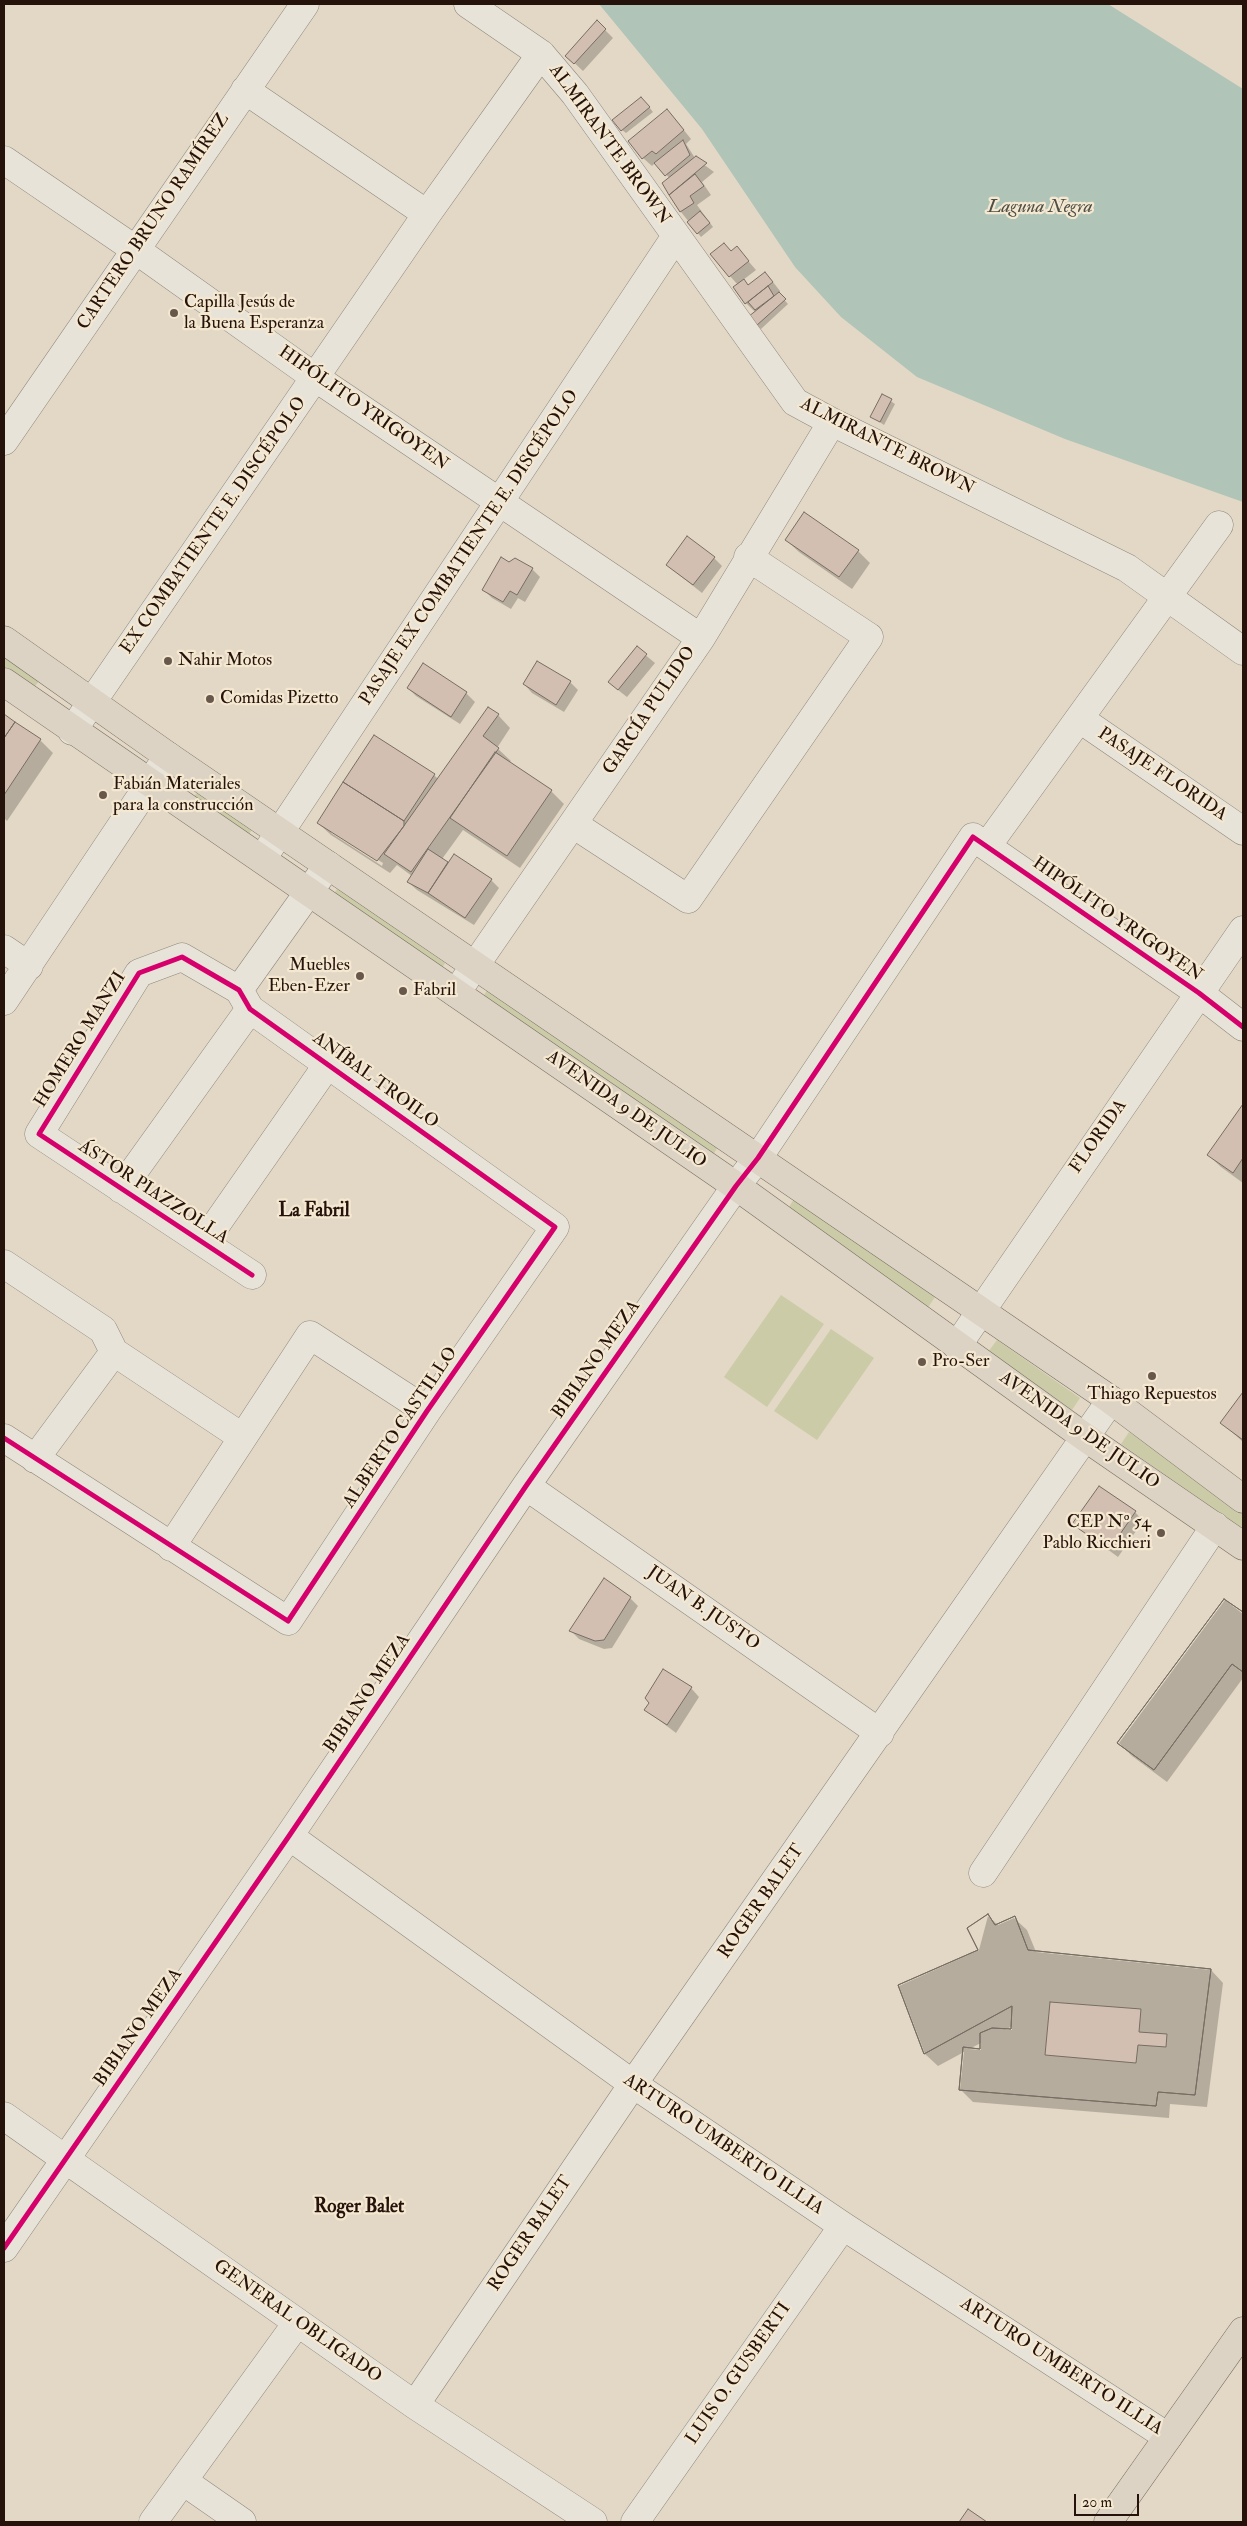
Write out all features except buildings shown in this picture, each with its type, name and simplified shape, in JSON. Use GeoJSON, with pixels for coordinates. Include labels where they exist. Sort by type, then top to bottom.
{"type":"FeatureCollection","features":[{"type":"Feature","properties":{"kind":"main road","name":"AVENIDA 9 DE JULIO"},"geometry":{"type":"LineString","coordinates":[[4,640],[168,756],[1111,1400],[1243,1498]]}},
{"type":"Feature","properties":{"kind":"main road","name":"AVENIDA 9 DE JULIO"},"geometry":{"type":"LineString","coordinates":[[4,682],[72,732],[262,859],[736,1186],[1086,1438],[1243,1546]]}},
{"type":"Feature","properties":{"kind":"main road"},"geometry":{"type":"LineString","coordinates":[[1108,2522],[1243,2331]]}},
{"type":"Feature","properties":{"kind":"street","name":"CARTERO BRUNO RAMÍREZ"},"geometry":{"type":"LineString","coordinates":[[4,441],[305,4]]}},
{"type":"Feature","properties":{"kind":"street","name":"ALMIRANTE BROWN"},"geometry":{"type":"LineString","coordinates":[[468,4],[541,54],[575,94],[795,402],[1127,568],[1166,598],[1243,651]]}},
{"type":"Feature","properties":{"kind":"street","name":"EX COMBATIENTE E. DISCÉPOLO"},"geometry":{"type":"LineString","coordinates":[[72,732],[428,214],[541,54]]}},
{"type":"Feature","properties":{"kind":"street"},"geometry":{"type":"LineString","coordinates":[[245,90],[428,214]]}},
{"type":"Feature","properties":{"kind":"street","name":"HIPÓLITO YRIGOYEN"},"geometry":{"type":"LineString","coordinates":[[4,160],[136,250],[316,378],[701,638]]}},
{"type":"Feature","properties":{"kind":"street","name":"PASAJE EX COMBATIENTE E. DISCÉPOLO"},"geometry":{"type":"LineString","coordinates":[[262,859],[676,236]]}},
{"type":"Feature","properties":{"kind":"street","name":"GARCÍA PULIDO"},"geometry":{"type":"LineString","coordinates":[[456,993],[701,638],[748,557],[832,422]]}},
{"type":"Feature","properties":{"kind":"street","name":"BIBIANO MEZA"},"geometry":{"type":"LineString","coordinates":[[4,2248],[526,1486],[736,1186],[758,1158],[980,842],[1080,719],[1219,525]]}},
{"type":"Feature","properties":{"kind":"street"},"geometry":{"type":"LineString","coordinates":[[574,824],[688,899],[869,637],[748,557]]}},
{"type":"Feature","properties":{"kind":"street","name":"PASAJE FLORIDA"},"geometry":{"type":"LineString","coordinates":[[1080,719],[1243,831]]}},
{"type":"Feature","properties":{"kind":"street"},"geometry":{"type":"LineString","coordinates":[[4,1001],[168,756]]}},
{"type":"Feature","properties":{"kind":"street","name":"HIPÓLITO YRIGOYEN"},"geometry":{"type":"LineString","coordinates":[[980,842],[1199,993],[1237,1016]]}},
{"type":"Feature","properties":{"kind":"street"},"geometry":{"type":"LineString","coordinates":[[121,1189],[245,1000],[309,892],[328,865]]}},
{"type":"Feature","properties":{"kind":"street","name":"FLORIDA"},"geometry":{"type":"LineString","coordinates":[[957,1346],[1243,930]]}},
{"type":"Feature","properties":{"kind":"street"},"geometry":{"type":"LineString","coordinates":[[4,948],[29,966]]}},
{"type":"Feature","properties":{"kind":"street","name":"ANÍBAL TROILO"},"geometry":{"type":"LineString","coordinates":[[182,958],[245,1000],[328,1064],[556,1227]]}},
{"type":"Feature","properties":{"kind":"street","name":"HOMERO MANZI"},"geometry":{"type":"LineString","coordinates":[[38,1134],[139,973],[182,958]]}},
{"type":"Feature","properties":{"kind":"street"},"geometry":{"type":"LineString","coordinates":[[204,1242],[328,1064]]}},
{"type":"Feature","properties":{"kind":"street","name":"ÁSTOR PIAZZOLLA"},"geometry":{"type":"LineString","coordinates":[[38,1134],[252,1275]]}},
{"type":"Feature","properties":{"kind":"street","name":"ALBERTO CASTILLO"},"geometry":{"type":"LineString","coordinates":[[171,1547],[288,1622],[427,1411],[556,1227]]}},
{"type":"Feature","properties":{"kind":"street"},"geometry":{"type":"LineString","coordinates":[[4,1264],[103,1330],[114,1352],[242,1437]]}},
{"type":"Feature","properties":{"kind":"street"},"geometry":{"type":"LineString","coordinates":[[4,1438],[171,1547],[310,1335],[427,1411]]}},
{"type":"Feature","properties":{"kind":"street"},"geometry":{"type":"LineString","coordinates":[[35,1459],[114,1352]]}},
{"type":"Feature","properties":{"kind":"street","name":"ROGER BALET"},"geometry":{"type":"LineString","coordinates":[[415,2404],[633,2084],[1111,1400]]}},
{"type":"Feature","properties":{"kind":"street","name":"JUAN B. JUSTO"},"geometry":{"type":"LineString","coordinates":[[526,1486],[880,1733]]}},
{"type":"Feature","properties":{"kind":"street"},"geometry":{"type":"LineString","coordinates":[[983,1873],[1215,1526]]}},
{"type":"Feature","properties":{"kind":"street","name":"ARTURO UMBERTO ILLIA"},"geometry":{"type":"LineString","coordinates":[[288,1836],[633,2084],[843,2226],[1168,2437]]}},
{"type":"Feature","properties":{"kind":"street","name":"GENERAL OBLIGADO"},"geometry":{"type":"LineString","coordinates":[[4,2116],[297,2323],[593,2522]]}},
{"type":"Feature","properties":{"kind":"street","name":"LUIS O. GUSBERTI"},"geometry":{"type":"LineString","coordinates":[[635,2522],[843,2226]]}},
{"type":"Feature","properties":{"kind":"street"},"geometry":{"type":"LineString","coordinates":[[153,2522],[297,2323]]}},
{"type":"Feature","properties":{"kind":"street"},"geometry":{"type":"LineString","coordinates":[[183,2482],[242,2522]]}},
{"type":"Feature","properties":{"kind":"green space"},"geometry":{"type":"Polygon","coordinates":[[[4,657],[39,681],[33,689],[4,669],[4,657]]]}},
{"type":"Feature","properties":{"kind":"green space"},"geometry":{"type":"Polygon","coordinates":[[[198,792],[253,828],[247,837],[191,799],[198,792]]]}},
{"type":"Feature","properties":{"kind":"green space"},"geometry":{"type":"Polygon","coordinates":[[[338,888],[445,963],[440,972],[332,896],[338,888]]]}},
{"type":"Feature","properties":{"kind":"green space"},"geometry":{"type":"Polygon","coordinates":[[[489,987],[718,1147],[710,1159],[481,1000],[489,987]]]}},
{"type":"Feature","properties":{"kind":"green space"},"geometry":{"type":"Polygon","coordinates":[[[794,1199],[935,1297],[927,1309],[786,1212],[794,1199]]]}},
{"type":"Feature","properties":{"kind":"green space"},"geometry":{"type":"Polygon","coordinates":[[[781,1295],[824,1324],[767,1407],[724,1377],[781,1295]]]}},
{"type":"Feature","properties":{"kind":"green space"},"geometry":{"type":"Polygon","coordinates":[[[831,1329],[874,1358],[817,1440],[774,1411],[831,1329]]]}},
{"type":"Feature","properties":{"kind":"green space"},"geometry":{"type":"Polygon","coordinates":[[[997,1340],[1080,1398],[1072,1410],[988,1352],[997,1340]]]}},
{"type":"Feature","properties":{"kind":"green space"},"geometry":{"type":"Polygon","coordinates":[[[1129,1432],[1243,1511],[1243,1529],[1121,1444],[1129,1432]]]}},
{"type":"Feature","properties":{"kind":"water","name":"Laguna Negra"},"geometry":{"type":"Polygon","coordinates":[[[599,4],[1108,4],[1243,89],[1243,502],[1065,439],[917,377],[841,317],[795,267],[702,129],[599,4]]]}},
{"type":"Feature","properties":{"kind":"cycle path"},"geometry":{"type":"LineString","coordinates":[[4,2248],[289,1836],[526,1486],[736,1186],[758,1158],[973,837],[1199,993],[1243,1027]]}},
{"type":"Feature","properties":{"kind":"cycle path"},"geometry":{"type":"LineString","coordinates":[[4,1438],[288,1621],[427,1411],[555,1227],[250,1009],[239,990],[182,957],[139,973],[39,1134],[252,1275]]}},
{"type":"Feature","properties":{"kind":"place","name":"Capilla Jesús de la Buena Esperanza"},"geometry":{"type":"Point","coordinates":[174,313]}},
{"type":"Feature","properties":{"kind":"place","name":"Nahir Motos"},"geometry":{"type":"Point","coordinates":[168,661]}},
{"type":"Feature","properties":{"kind":"place","name":"Comidas Pizetto"},"geometry":{"type":"Point","coordinates":[210,699]}},
{"type":"Feature","properties":{"kind":"place","name":"Fabián Materiales para la construcción"},"geometry":{"type":"Point","coordinates":[103,795]}},
{"type":"Feature","properties":{"kind":"place","name":"Muebles Eben-Ezer"},"geometry":{"type":"Point","coordinates":[360,976]}},
{"type":"Feature","properties":{"kind":"place","name":"Fabril"},"geometry":{"type":"Point","coordinates":[403,991]}},
{"type":"Feature","properties":{"kind":"place","name":"Pro-Ser"},"geometry":{"type":"Point","coordinates":[922,1362]}},
{"type":"Feature","properties":{"kind":"place","name":"Thiago Repuestos"},"geometry":{"type":"Point","coordinates":[1152,1376]}},
{"type":"Feature","properties":{"kind":"place","name":"CEP Nº 54 Pablo Ricchieri"},"geometry":{"type":"Point","coordinates":[1161,1533]}},
{"type":"Feature","properties":{"kind":"district","name":"La Fabril"},"geometry":{"type":"Point","coordinates":[314,1212]}},
{"type":"Feature","properties":{"kind":"district","name":"Roger Balet"},"geometry":{"type":"Point","coordinates":[359,2208]}}]}
